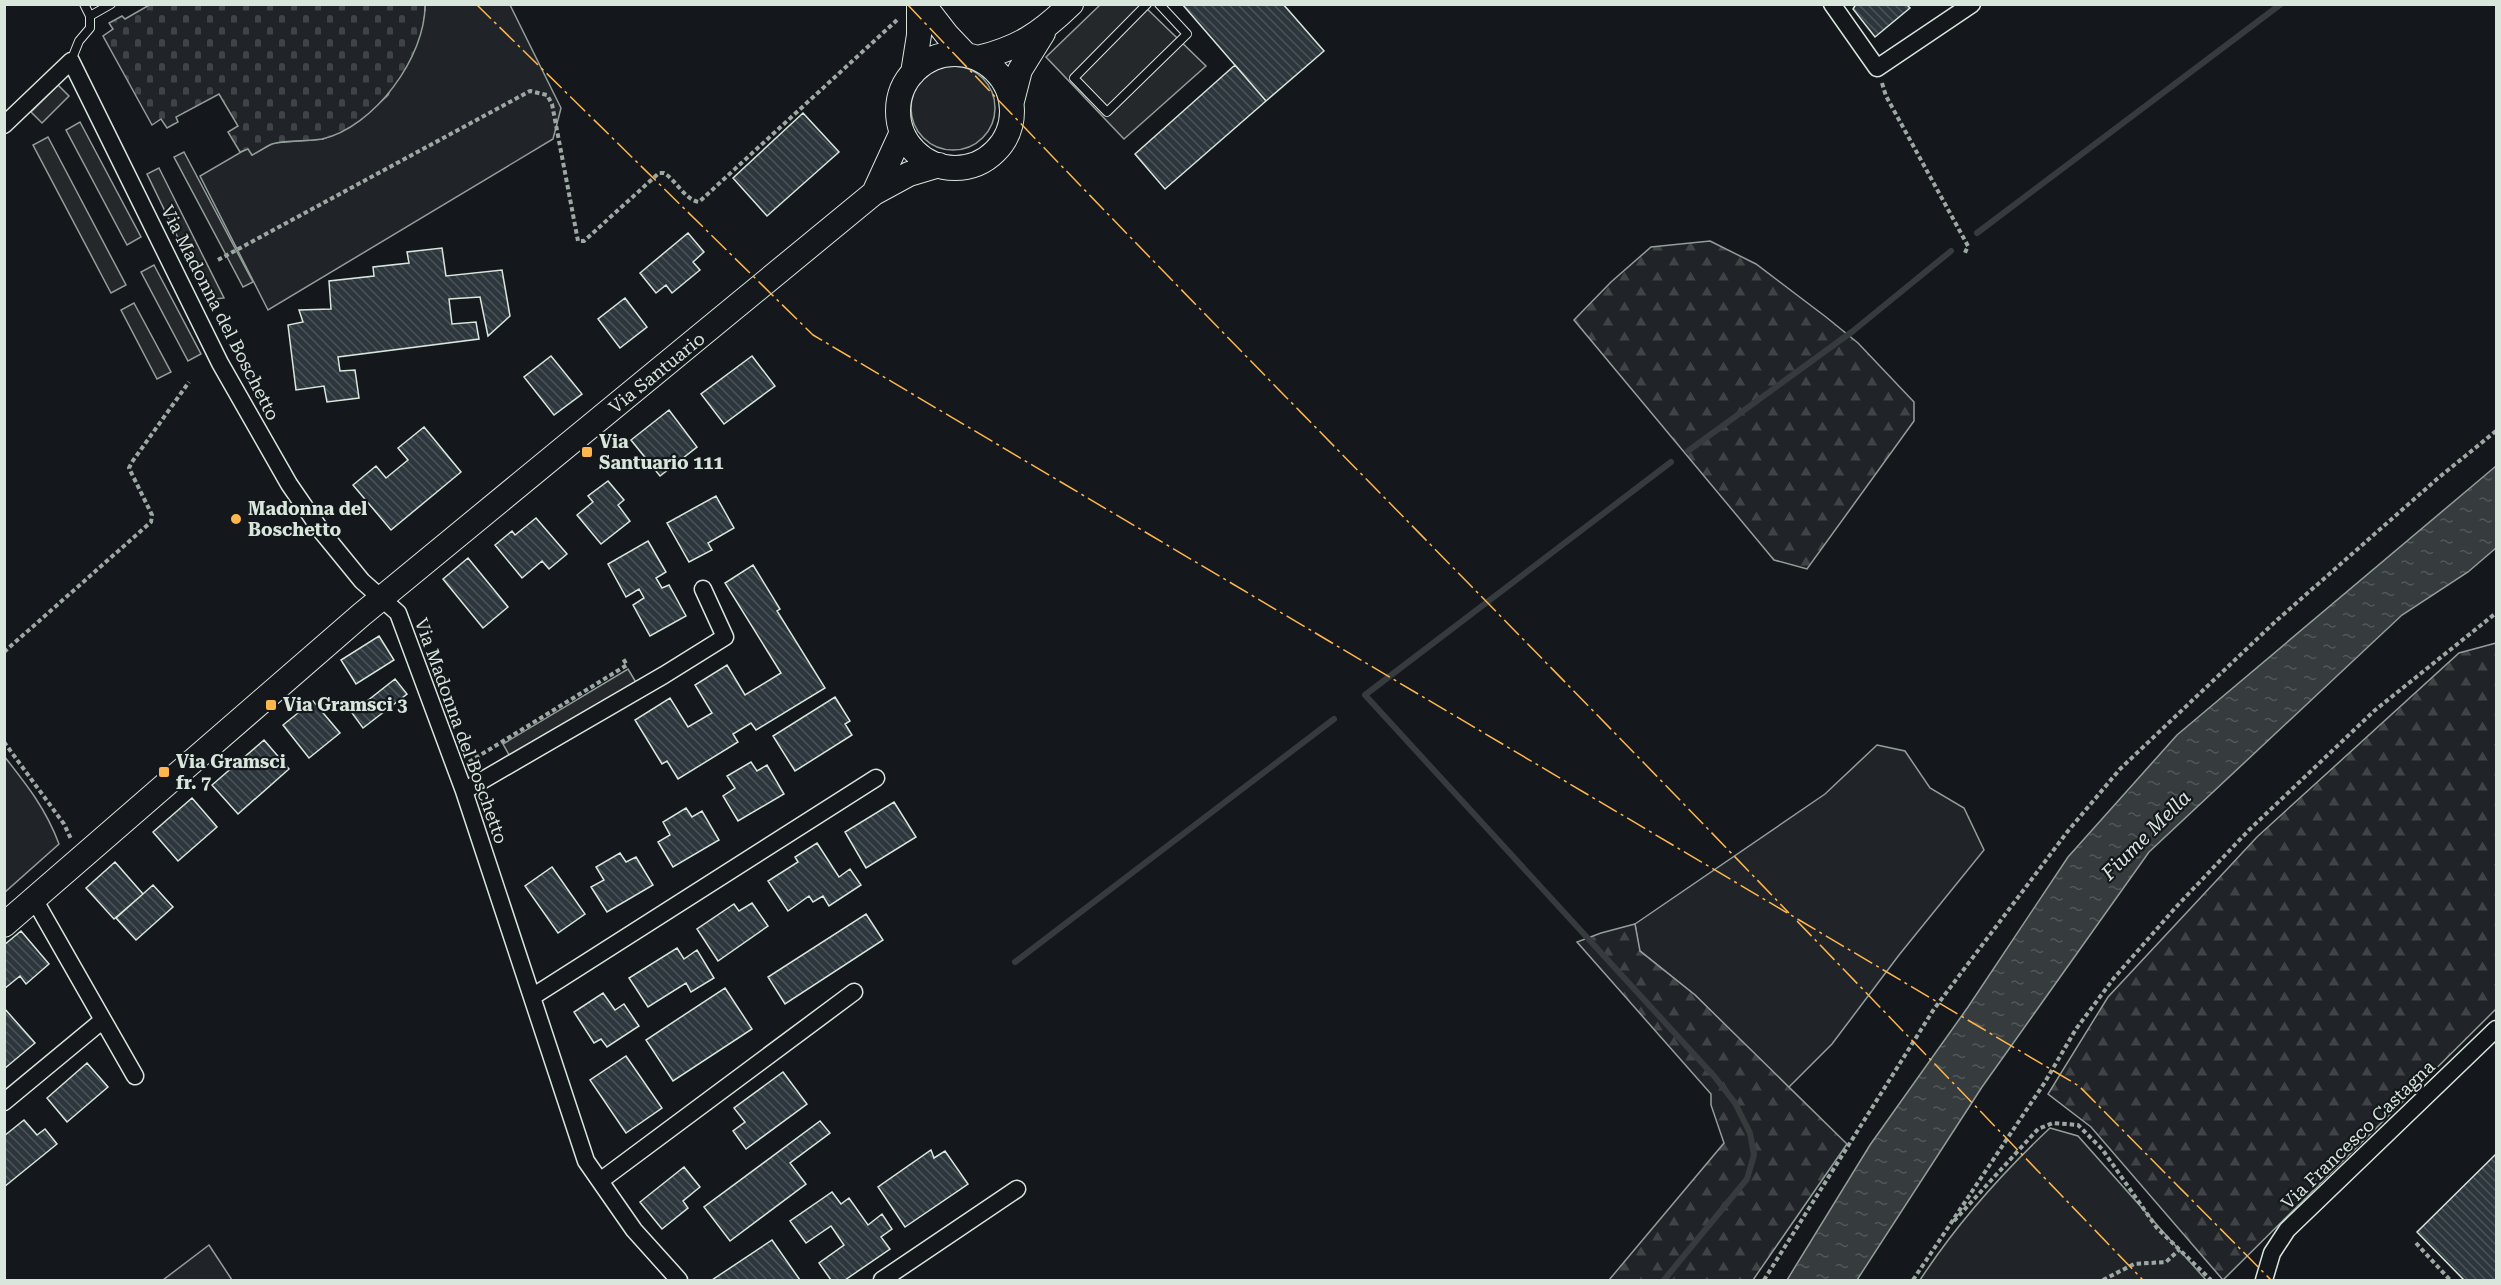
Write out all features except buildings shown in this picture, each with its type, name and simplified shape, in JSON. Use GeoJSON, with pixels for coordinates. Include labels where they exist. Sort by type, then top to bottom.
{"type":"FeatureCollection","features":[{"type":"Feature","properties":{"kind":"street"},"geometry":{"type":"LineString","coordinates":[[915,7],[919,35],[912,73],[902,91],[898,112],[902,132],[911,147],[924,158],[939,165],[958,168],[977,164],[993,153],[1005,138],[1012,120],[1012,101],[1020,70],[1046,29],[1071,4]]}},
{"type":"Feature","properties":{"kind":"street"},"geometry":{"type":"LineString","coordinates":[[1832,4],[1877,68],[1972,4]]}},
{"type":"Feature","properties":{"kind":"street"},"geometry":{"type":"LineString","coordinates":[[915,7],[972,56],[994,68],[1005,83],[1012,101]]}},
{"type":"Feature","properties":{"kind":"street"},"geometry":{"type":"LineString","coordinates":[[912,73],[928,61],[946,54],[972,56],[1008,51],[1046,29]]}},
{"type":"Feature","properties":{"kind":"street"},"geometry":{"type":"LineString","coordinates":[[4,125],[71,61]]}},
{"type":"Feature","properties":{"kind":"street","name":"Via Madonna del Boschetto"},"geometry":{"type":"LineString","coordinates":[[71,61],[220,363],[289,484],[322,532],[362,581],[383,597],[398,613],[464,791],[586,1161],[634,1230],[679,1281]]}},
{"type":"Feature","properties":{"kind":"street","name":"Via Santuario"},"geometry":{"type":"LineString","coordinates":[[874,194],[902,132]]}},
{"type":"Feature","properties":{"kind":"street","name":"Via Santuario"},"geometry":{"type":"LineString","coordinates":[[4,925],[383,597],[874,194],[909,174],[939,165]]}},
{"type":"Feature","properties":{"kind":"street"},"geometry":{"type":"LineString","coordinates":[[464,791],[725,637],[703,589]]}},
{"type":"Feature","properties":{"kind":"street"},"geometry":{"type":"LineString","coordinates":[[532,997],[876,778]]}},
{"type":"Feature","properties":{"kind":"street"},"geometry":{"type":"LineString","coordinates":[[34,899],[135,1076]]}},
{"type":"Feature","properties":{"kind":"street"},"geometry":{"type":"LineString","coordinates":[[600,1181],[854,992]]}},
{"type":"Feature","properties":{"kind":"street"},"geometry":{"type":"LineString","coordinates":[[4,1102],[103,1020]]}},
{"type":"Feature","properties":{"kind":"street","name":"Via Francesco Castagna"},"geometry":{"type":"LineString","coordinates":[[2264,1281],[2272,1253],[2287,1230],[2496,1029]]}},
{"type":"Feature","properties":{"kind":"street"},"geometry":{"type":"LineString","coordinates":[[882,1281],[1017,1189]]}},
{"type":"Feature","properties":{"kind":"lane"},"geometry":{"type":"LineString","coordinates":[[71,61],[80,41],[90,28],[90,16],[84,4]]}},
{"type":"Feature","properties":{"kind":"lane"},"geometry":{"type":"LineString","coordinates":[[90,16],[111,4]]}},
{"type":"Feature","properties":{"kind":"lane"},"geometry":{"type":"LineString","coordinates":[[1147,4],[1074,78],[1107,112],[1187,34],[1160,4]]}},
{"type":"Feature","properties":{"kind":"path"},"geometry":{"type":"LineString","coordinates":[[218,260],[530,91],[547,95],[552,104],[578,241],[584,241],[659,173],[670,176],[693,201],[699,202],[915,7]]}},
{"type":"Feature","properties":{"kind":"path"},"geometry":{"type":"LineString","coordinates":[[1877,68],[1886,96],[1968,246],[1964,255]]}},
{"type":"Feature","properties":{"kind":"path"},"geometry":{"type":"LineString","coordinates":[[4,652],[151,522],[152,515],[129,468],[189,382]]}},
{"type":"Feature","properties":{"kind":"path"},"geometry":{"type":"LineString","coordinates":[[1764,1281],[1934,1009],[2068,831],[2120,770],[2276,621],[2496,431]]}},
{"type":"Feature","properties":{"kind":"path"},"geometry":{"type":"LineString","coordinates":[[1913,1281],[2045,1082],[2076,1029],[2114,978],[2248,830],[2373,711],[2496,613]]}},
{"type":"Feature","properties":{"kind":"path"},"geometry":{"type":"LineString","coordinates":[[456,770],[627,665],[622,657]]}},
{"type":"Feature","properties":{"kind":"path"},"geometry":{"type":"LineString","coordinates":[[4,742],[64,824],[71,838],[65,846]]}},
{"type":"Feature","properties":{"kind":"path"},"geometry":{"type":"LineString","coordinates":[[1947,1228],[2038,1129],[2053,1123],[2079,1125],[2102,1149],[2157,1227],[2211,1281]]}},
{"type":"Feature","properties":{"kind":"path"},"geometry":{"type":"LineString","coordinates":[[2416,1243],[2450,1281]]}},
{"type":"Feature","properties":{"kind":"path"},"geometry":{"type":"LineString","coordinates":[[2103,1281],[2134,1264],[2166,1262],[2179,1250]]}},
{"type":"Feature","properties":{"kind":"green space"},"geometry":{"type":"Polygon","coordinates":[[[151,4],[425,4],[423,25],[417,46],[407,67],[378,105],[341,132],[322,139],[278,142],[252,155],[248,149],[240,152],[228,132],[238,126],[219,94],[176,117],[178,122],[167,128],[161,119],[152,125],[103,36],[113,29],[109,23],[122,16],[125,19],[151,4]]]}},
{"type":"Feature","properties":{"kind":"green space"},"geometry":{"type":"Polygon","coordinates":[[[425,5],[510,5],[561,108],[553,139],[268,310],[200,176],[248,148],[252,155],[273,143],[323,139],[351,126],[388,95],[425,10],[425,5]]]}},
{"type":"Feature","properties":{"kind":"green space"},"geometry":{"type":"Polygon","coordinates":[[[953,66],[969,69],[983,78],[992,92],[995,108],[992,124],[983,138],[969,147],[953,150],[937,147],[923,138],[914,124],[911,108],[914,92],[923,78],[937,69],[953,66]]]}},
{"type":"Feature","properties":{"kind":"green space"},"geometry":{"type":"Polygon","coordinates":[[[1710,241],[1756,264],[1826,317],[1858,343],[1914,402],[1914,421],[1807,569],[1774,560],[1574,320],[1611,282],[1651,247],[1710,241]]]}},
{"type":"Feature","properties":{"kind":"green space"},"geometry":{"type":"Polygon","coordinates":[[[2496,643],[2496,1009],[2223,1280],[2091,1127],[2048,1094],[2108,997],[2257,837],[2459,653],[2496,643]]]}},
{"type":"Feature","properties":{"kind":"green space"},"geometry":{"type":"Polygon","coordinates":[[[1877,745],[1905,751],[1930,788],[1964,808],[1984,850],[1899,955],[1832,1044],[1788,1088],[1695,995],[1639,950],[1635,924],[1825,794],[1877,745]]]}},
{"type":"Feature","properties":{"kind":"green space"},"geometry":{"type":"Polygon","coordinates":[[[4,756],[42,808],[59,844],[5,892],[4,756]]]}},
{"type":"Feature","properties":{"kind":"green space"},"geometry":{"type":"Polygon","coordinates":[[[1635,924],[1640,951],[1695,995],[1847,1144],[1753,1280],[1609,1280],[1724,1143],[1711,1105],[1711,1094],[1577,942],[1635,924]]]}},
{"type":"Feature","properties":{"kind":"green space"},"geometry":{"type":"Polygon","coordinates":[[[2050,1128],[2078,1136],[2206,1280],[1920,1280],[1980,1201],[2050,1128]]]}},
{"type":"Feature","properties":{"kind":"green space"},"geometry":{"type":"Polygon","coordinates":[[[209,1245],[232,1280],[163,1280],[209,1245]]]}},
{"type":"Feature","properties":{"kind":"shaded area"},"geometry":{"type":"Polygon","coordinates":[[[1100,5],[1143,5],[1206,66],[1124,139],[1046,57],[1100,5]]]}},
{"type":"Feature","properties":{"kind":"shaded area"},"geometry":{"type":"Polygon","coordinates":[[[58,85],[69,96],[42,123],[31,112],[58,85]]]}},
{"type":"Feature","properties":{"kind":"shaded area"},"geometry":{"type":"Polygon","coordinates":[[[80,122],[141,237],[127,245],[66,130],[80,122]]]}},
{"type":"Feature","properties":{"kind":"shaded area"},"geometry":{"type":"Polygon","coordinates":[[[48,137],[126,285],[111,293],[33,145],[48,137]]]}},
{"type":"Feature","properties":{"kind":"shaded area"},"geometry":{"type":"Polygon","coordinates":[[[184,152],[253,282],[243,287],[174,157],[184,152]]]}},
{"type":"Feature","properties":{"kind":"shaded area"},"geometry":{"type":"Polygon","coordinates":[[[159,168],[224,298],[208,300],[147,174],[159,168]]]}},
{"type":"Feature","properties":{"kind":"shaded area"},"geometry":{"type":"Polygon","coordinates":[[[154,265],[201,354],[188,361],[141,272],[154,265]]]}},
{"type":"Feature","properties":{"kind":"shaded area"},"geometry":{"type":"Polygon","coordinates":[[[134,303],[171,372],[157,379],[121,310],[134,303]]]}},
{"type":"Feature","properties":{"kind":"shaded area"},"geometry":{"type":"Polygon","coordinates":[[[628,669],[637,684],[512,760],[503,744],[628,669]]]}},
{"type":"Feature","properties":{"kind":"water","name":"Fiume Mella"},"geometry":{"type":"Polygon","coordinates":[[[2496,466],[2496,548],[2468,572],[2402,615],[2149,852],[1982,1087],[1857,1280],[1787,1280],[1870,1145],[1968,1007],[2068,857],[2177,735],[2496,466]]]}},
{"type":"Feature","properties":{"kind":"waterway"},"geometry":{"type":"LineString","coordinates":[[1977,233],[2281,4]]}},
{"type":"Feature","properties":{"kind":"waterway"},"geometry":{"type":"LineString","coordinates":[[1688,451],[1853,331],[1951,251]]}},
{"type":"Feature","properties":{"kind":"waterway"},"geometry":{"type":"LineString","coordinates":[[1664,1280],[1747,1179],[1754,1155],[1750,1133],[1735,1103],[1714,1076],[1365,695],[1671,462]]}},
{"type":"Feature","properties":{"kind":"waterway"},"geometry":{"type":"LineString","coordinates":[[1015,962],[1334,719]]}},
{"type":"Feature","properties":{"kind":"power"},"geometry":{"type":"LineString","coordinates":[[476,4],[813,335],[2079,1086],[2271,1280]]}},
{"type":"Feature","properties":{"kind":"power"},"geometry":{"type":"LineString","coordinates":[[907,4],[1126,233],[1789,913]]}},
{"type":"Feature","properties":{"kind":"power"},"geometry":{"type":"LineString","coordinates":[[1797,921],[2143,1280]]}},
{"type":"Feature","properties":{"kind":"place","name":"Via Santuario 111"},"geometry":{"type":"Point","coordinates":[587,452]}},
{"type":"Feature","properties":{"kind":"place","name":"Madonna del Boschetto"},"geometry":{"type":"Point","coordinates":[236,519]}},
{"type":"Feature","properties":{"kind":"place","name":"Via Gramsci 3"},"geometry":{"type":"Point","coordinates":[271,705]}},
{"type":"Feature","properties":{"kind":"place","name":"Via Gramsci fr. 7"},"geometry":{"type":"Point","coordinates":[164,772]}}]}
